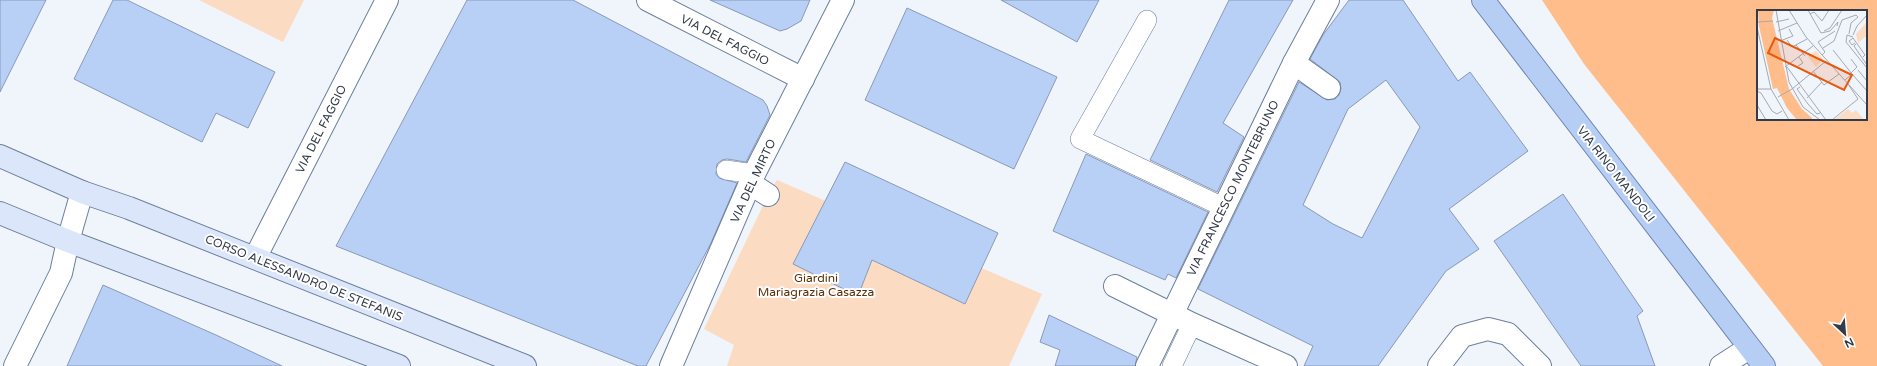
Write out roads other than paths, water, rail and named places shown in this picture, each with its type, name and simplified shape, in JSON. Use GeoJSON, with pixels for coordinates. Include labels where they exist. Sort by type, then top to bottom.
{"type":"FeatureCollection","features":[{"type":"Feature","properties":{"kind":"main road","name":"VIA RINO MANDOLI"},"geometry":{"type":"LineString","coordinates":[[1484,0],[1764,366]]}},
{"type":"Feature","properties":{"kind":"main road","name":"CORSO ALESSANDRO DE STEFANIS"},"geometry":{"type":"LineString","coordinates":[[0,156],[82,192],[129,208],[525,366]]}},
{"type":"Feature","properties":{"kind":"main road"},"geometry":{"type":"LineString","coordinates":[[0,212],[68,241],[399,366]]}},
{"type":"Feature","properties":{"kind":"street","name":"VIA DEL FAGGIO"},"geometry":{"type":"LineString","coordinates":[[255,258],[387,0]]}},
{"type":"Feature","properties":{"kind":"street","name":"VIA DEL FAGGIO"},"geometry":{"type":"LineString","coordinates":[[648,0],[803,79]]}},
{"type":"Feature","properties":{"kind":"street","name":"VIA DEL MIRTO"},"geometry":{"type":"LineString","coordinates":[[671,366],[758,184],[803,79],[842,0]]}},
{"type":"Feature","properties":{"kind":"street","name":"VIA FRANCESCO MONTEBRUNO"},"geometry":{"type":"LineString","coordinates":[[1147,366],[1294,63],[1328,0]]}},
{"type":"Feature","properties":{"kind":"street"},"geometry":{"type":"LineString","coordinates":[[1294,63],[1329,88]]}},
{"type":"Feature","properties":{"kind":"street"},"geometry":{"type":"LineString","coordinates":[[15,366],[61,272],[82,192]]}},
{"type":"Feature","properties":{"kind":"street"},"geometry":{"type":"LineString","coordinates":[[1115,286],[1192,324],[1286,366]]}},
{"type":"Feature","properties":{"kind":"street"},"geometry":{"type":"LineString","coordinates":[[1439,366],[1462,336],[1488,329],[1508,334],[1540,366]]}},
{"type":"Feature","properties":{"kind":"street"},"geometry":{"type":"LineString","coordinates":[[1722,366],[1749,348]]}},
{"type":"Feature","properties":{"kind":"lane"},"geometry":{"type":"LineString","coordinates":[[1147,20],[1080,139],[1223,207]]}},
{"type":"Feature","properties":{"kind":"lane"},"geometry":{"type":"LineString","coordinates":[[726,170],[758,184]]}},
{"type":"Feature","properties":{"kind":"lane"},"geometry":{"type":"LineString","coordinates":[[1172,366],[1192,324]]}},
{"type":"Feature","properties":{"kind":"park label","name":"Giardini Mariagrazia Casazza"},"geometry":{"type":"Point","coordinates":[816,285]}}]}
